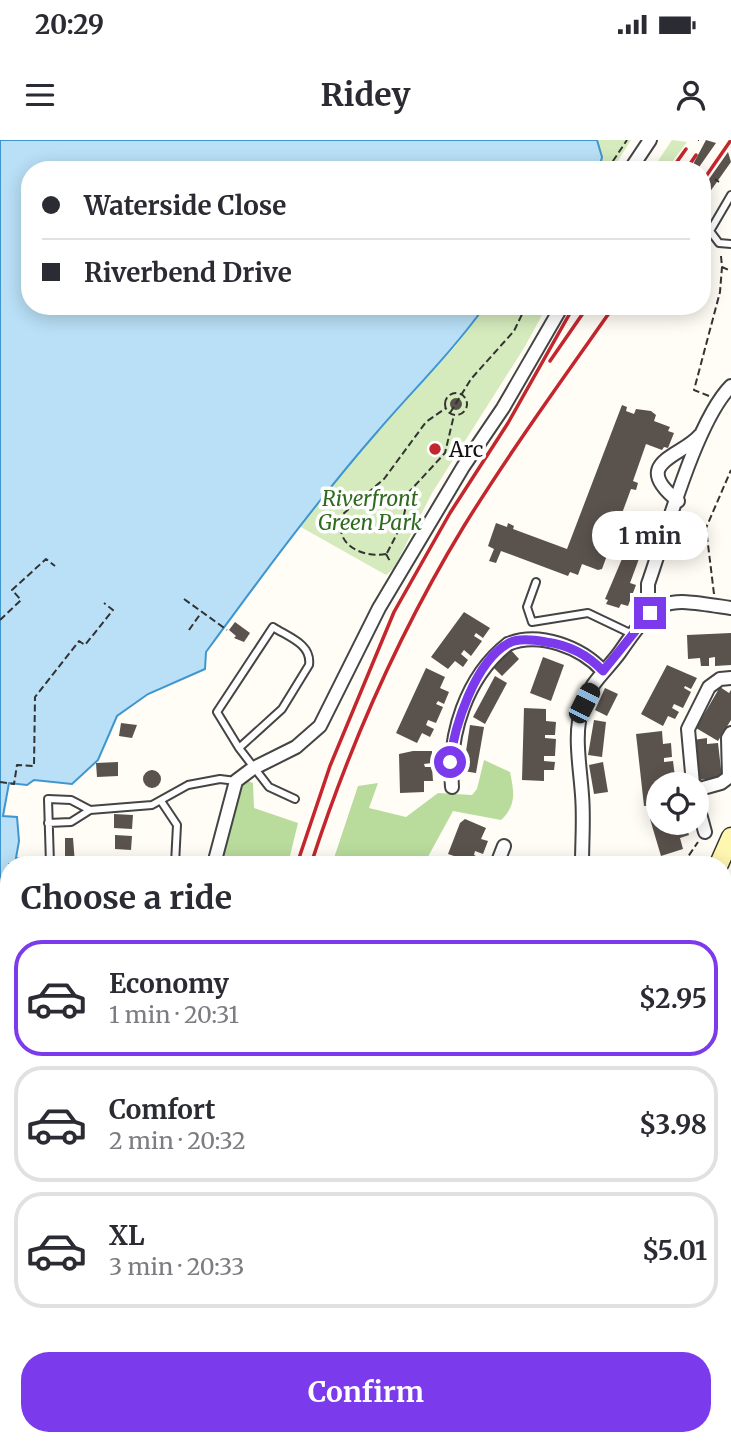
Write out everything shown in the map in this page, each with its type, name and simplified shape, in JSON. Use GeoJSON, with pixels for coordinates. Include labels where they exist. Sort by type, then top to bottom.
{"type":"FeatureCollection","features":[{"type":"Feature","properties":{"kind":"street"},"geometry":{"type":"LineString","coordinates":[[636,161],[650,140]]}},
{"type":"Feature","properties":{"kind":"street"},"geometry":{"type":"LineString","coordinates":[[216,856],[236,780],[296,747],[320,726],[379,608],[463,467],[505,405],[557,315]]}},
{"type":"Feature","properties":{"kind":"street"},"geometry":{"type":"LineString","coordinates":[[656,608],[648,596],[648,584],[703,432],[719,400],[731,386]]}},
{"type":"Feature","properties":{"kind":"street"},"geometry":{"type":"LineString","coordinates":[[678,501],[663,486],[659,474],[661,464],[703,432]]}},
{"type":"Feature","properties":{"kind":"street"},"geometry":{"type":"LineString","coordinates":[[582,856],[582,794],[577,760],[581,716],[584,703],[603,671],[656,608],[674,601],[731,608]]}},
{"type":"Feature","properties":{"kind":"street"},"geometry":{"type":"LineString","coordinates":[[452,787],[452,748],[463,707],[482,672],[508,643],[530,640],[559,644],[582,653],[603,671]]}},
{"type":"Feature","properties":{"kind":"street"},"geometry":{"type":"LineString","coordinates":[[692,772],[688,729],[709,687],[720,679],[731,678]]}},
{"type":"Feature","properties":{"kind":"street"},"geometry":{"type":"LineString","coordinates":[[709,786],[729,777],[727,750],[731,733]]}},
{"type":"Feature","properties":{"kind":"street"},"geometry":{"type":"LineString","coordinates":[[723,856],[731,837]]}},
{"type":"Feature","properties":{"kind":"street"},"geometry":{"type":"LineString","coordinates":[[501,856],[505,846]]}},
{"type":"Feature","properties":{"kind":"lane"},"geometry":{"type":"LineString","coordinates":[[731,195],[711,224],[711,235],[719,243],[731,244]]}},
{"type":"Feature","properties":{"kind":"lane"},"geometry":{"type":"LineString","coordinates":[[536,582],[527,607],[532,622],[588,613],[632,634]]}},
{"type":"Feature","properties":{"kind":"lane"},"geometry":{"type":"LineString","coordinates":[[239,748],[282,709],[309,665],[310,657],[304,646],[273,627],[217,712],[239,748],[252,769],[269,787],[295,799]]}},
{"type":"Feature","properties":{"kind":"lane"},"geometry":{"type":"LineString","coordinates":[[48,823],[71,822],[90,810],[161,801],[188,785],[219,779],[236,780]]}},
{"type":"Feature","properties":{"kind":"lane"},"geometry":{"type":"LineString","coordinates":[[50,856],[48,799],[71,800],[90,810]]}},
{"type":"Feature","properties":{"kind":"lane"},"geometry":{"type":"LineString","coordinates":[[161,801],[177,825],[175,856]]}},
{"type":"Feature","properties":{"kind":"path"},"geometry":{"type":"LineString","coordinates":[[613,161],[627,140]]}},
{"type":"Feature","properties":{"kind":"path"},"geometry":{"type":"LineString","coordinates":[[715,179],[719,182]]}},
{"type":"Feature","properties":{"kind":"path"},"geometry":{"type":"LineString","coordinates":[[719,400],[694,390],[720,292],[722,256]]}},
{"type":"Feature","properties":{"kind":"path"},"geometry":{"type":"LineString","coordinates":[[722,267],[731,271]]}},
{"type":"Feature","properties":{"kind":"path"},"geometry":{"type":"LineString","coordinates":[[450,413],[479,369],[514,331],[522,315]]}},
{"type":"Feature","properties":{"kind":"path"},"geometry":{"type":"LineString","coordinates":[[454,415],[445,453],[409,492],[395,539],[386,554],[371,556],[351,548],[342,536],[343,514],[384,479],[426,422],[446,408],[449,396],[461,395]]}},
{"type":"Feature","properties":{"kind":"path"},"geometry":{"type":"LineString","coordinates":[[454,415],[465,410],[466,402],[461,395]]}},
{"type":"Feature","properties":{"kind":"path"},"geometry":{"type":"LineString","coordinates":[[446,408],[454,415]]}},
{"type":"Feature","properties":{"kind":"path"},"geometry":{"type":"LineString","coordinates":[[712,605],[715,587],[706,527],[731,470]]}},
{"type":"Feature","properties":{"kind":"path"},"geometry":{"type":"LineString","coordinates":[[0,620],[21,600],[12,590],[46,559],[55,566]]}},
{"type":"Feature","properties":{"kind":"path"},"geometry":{"type":"LineString","coordinates":[[184,599],[227,631]]}},
{"type":"Feature","properties":{"kind":"path"},"geometry":{"type":"LineString","coordinates":[[0,782],[14,784],[17,765],[34,766],[35,697],[79,641],[85,645],[113,610],[104,603]]}},
{"type":"Feature","properties":{"kind":"path"},"geometry":{"type":"LineString","coordinates":[[189,630],[202,612]]}},
{"type":"Feature","properties":{"kind":"path"},"geometry":{"type":"LineString","coordinates":[[688,856],[703,835]]}},
{"type":"Feature","properties":{"kind":"green space"},"geometry":{"type":"Polygon","coordinates":[[[597,140],[631,140],[618,161],[601,161],[597,140]]]}},
{"type":"Feature","properties":{"kind":"green space"},"geometry":{"type":"Polygon","coordinates":[[[672,140],[687,142],[673,161],[658,161],[672,140]]]}},
{"type":"Feature","properties":{"kind":"green space","name":"Riverfront Green Park"},"geometry":{"type":"Polygon","coordinates":[[[478,315],[542,315],[432,493],[394,568],[386,575],[299,526],[377,432],[454,348],[478,315]]]}},
{"type":"Feature","properties":{"kind":"green space"},"geometry":{"type":"Polygon","coordinates":[[[484,760],[510,772],[513,798],[510,809],[501,820],[453,811],[428,856],[335,856],[358,786],[378,783],[369,808],[406,817],[438,793],[472,795],[477,789],[484,760]]]}},
{"type":"Feature","properties":{"kind":"green space"},"geometry":{"type":"Polygon","coordinates":[[[246,780],[253,783],[254,808],[298,823],[290,856],[223,856],[232,809],[246,780]]]}},
{"type":"Feature","properties":{"kind":"water"},"geometry":{"type":"Polygon","coordinates":[[[0,140],[597,140],[601,161],[21,161],[21,315],[478,315],[354,458],[289,540],[206,652],[205,669],[148,694],[117,716],[98,760],[72,784],[34,780],[27,785],[9,783],[3,816],[17,817],[19,841],[16,856],[0,856],[0,140]]]}},
{"type":"Feature","properties":{"kind":"building"},"geometry":{"type":"Polygon","coordinates":[[[706,140],[716,143],[703,161],[695,161],[706,140]]]}},
{"type":"Feature","properties":{"kind":"building"},"geometry":{"type":"Polygon","coordinates":[[[728,152],[731,162],[711,190],[711,176],[728,152]]]}},
{"type":"Feature","properties":{"kind":"building"},"geometry":{"type":"Polygon","coordinates":[[[456,398],[462,404],[456,410],[450,404],[456,398]]]}},
{"type":"Feature","properties":{"kind":"building"},"geometry":{"type":"Polygon","coordinates":[[[622,405],[627,407],[626,411],[634,414],[636,409],[651,411],[656,415],[654,421],[670,427],[668,431],[674,433],[668,448],[664,447],[662,450],[646,444],[633,481],[638,483],[636,490],[631,489],[621,516],[627,518],[624,524],[619,524],[649,535],[650,531],[656,533],[650,550],[643,548],[630,583],[636,585],[628,606],[621,604],[619,608],[606,604],[608,600],[605,599],[630,540],[615,534],[602,569],[582,564],[578,575],[570,572],[568,576],[501,551],[496,563],[489,561],[494,549],[488,546],[496,523],[507,527],[508,523],[514,526],[513,529],[567,549],[622,405]]]}},
{"type":"Feature","properties":{"kind":"building"},"geometry":{"type":"Polygon","coordinates":[[[464,612],[490,628],[483,638],[476,633],[474,636],[482,641],[471,656],[464,650],[461,654],[468,660],[463,667],[455,661],[448,669],[431,657],[464,612]]]}},
{"type":"Feature","properties":{"kind":"building"},"geometry":{"type":"Polygon","coordinates":[[[235,622],[250,633],[244,642],[234,638],[236,636],[229,630],[235,622]]]}},
{"type":"Feature","properties":{"kind":"building"},"geometry":{"type":"Polygon","coordinates":[[[731,633],[731,665],[715,666],[715,657],[709,658],[709,666],[701,666],[700,658],[688,659],[687,635],[731,633]]]}},
{"type":"Feature","properties":{"kind":"building"},"geometry":{"type":"Polygon","coordinates":[[[510,649],[519,659],[502,676],[492,666],[510,649]]]}},
{"type":"Feature","properties":{"kind":"building"},"geometry":{"type":"Polygon","coordinates":[[[543,657],[564,665],[551,701],[530,693],[543,657]]]}},
{"type":"Feature","properties":{"kind":"building"},"geometry":{"type":"Polygon","coordinates":[[[667,665],[697,678],[691,689],[685,686],[684,688],[691,692],[683,708],[674,704],[672,708],[679,712],[675,719],[668,716],[663,726],[641,714],[667,665]]]}},
{"type":"Feature","properties":{"kind":"building"},"geometry":{"type":"Polygon","coordinates":[[[426,668],[445,677],[440,688],[449,692],[444,704],[438,701],[436,704],[443,707],[436,723],[428,720],[426,725],[434,729],[430,737],[422,733],[417,743],[396,733],[426,668]]]}},
{"type":"Feature","properties":{"kind":"building"},"geometry":{"type":"Polygon","coordinates":[[[495,676],[507,683],[485,724],[473,717],[495,676]]]}},
{"type":"Feature","properties":{"kind":"building"},"geometry":{"type":"Polygon","coordinates":[[[720,687],[729,693],[731,690],[731,720],[718,741],[696,728],[720,687]]]}},
{"type":"Feature","properties":{"kind":"building"},"geometry":{"type":"Polygon","coordinates":[[[605,688],[618,694],[607,716],[595,710],[605,688]]]}},
{"type":"Feature","properties":{"kind":"building"},"geometry":{"type":"Polygon","coordinates":[[[524,708],[546,709],[546,721],[556,722],[555,735],[545,735],[545,738],[556,739],[555,756],[544,756],[544,761],[555,762],[554,770],[544,770],[544,781],[522,780],[524,708]]]}},
{"type":"Feature","properties":{"kind":"building"},"geometry":{"type":"Polygon","coordinates":[[[594,720],[606,722],[602,757],[588,755],[594,720]]]}},
{"type":"Feature","properties":{"kind":"building"},"geometry":{"type":"Polygon","coordinates":[[[121,723],[137,725],[132,738],[119,736],[121,723]]]}},
{"type":"Feature","properties":{"kind":"building"},"geometry":{"type":"Polygon","coordinates":[[[470,725],[484,727],[476,773],[463,771],[470,725]]]}},
{"type":"Feature","properties":{"kind":"building"},"geometry":{"type":"Polygon","coordinates":[[[662,731],[663,744],[671,743],[672,757],[664,758],[664,762],[673,761],[674,772],[646,772],[646,806],[644,806],[636,734],[662,731]]]}},
{"type":"Feature","properties":{"kind":"building"},"geometry":{"type":"Polygon","coordinates":[[[707,738],[707,744],[718,743],[722,778],[709,779],[709,772],[696,772],[693,740],[707,738]]]}},
{"type":"Feature","properties":{"kind":"building"},"geometry":{"type":"Polygon","coordinates":[[[432,751],[432,763],[424,764],[425,767],[432,767],[433,781],[424,781],[424,792],[400,793],[399,754],[432,751]]]}},
{"type":"Feature","properties":{"kind":"building"},"geometry":{"type":"Polygon","coordinates":[[[118,762],[118,776],[97,777],[96,763],[118,762]]]}},
{"type":"Feature","properties":{"kind":"building"},"geometry":{"type":"Polygon","coordinates":[[[603,762],[608,792],[594,794],[589,765],[603,762]]]}},
{"type":"Feature","properties":{"kind":"building"},"geometry":{"type":"Polygon","coordinates":[[[152,770],[158,773],[161,779],[158,785],[152,788],[146,785],[143,779],[146,773],[152,770]]]}},
{"type":"Feature","properties":{"kind":"building"},"geometry":{"type":"Polygon","coordinates":[[[114,814],[133,815],[132,829],[114,828],[114,814]]]}},
{"type":"Feature","properties":{"kind":"building"},"geometry":{"type":"Polygon","coordinates":[[[465,819],[486,828],[481,839],[488,841],[483,854],[475,851],[476,856],[448,854],[460,823],[465,819]]]}},
{"type":"Feature","properties":{"kind":"building"},"geometry":{"type":"Polygon","coordinates":[[[115,835],[132,836],[131,850],[115,849],[115,835]]]}},
{"type":"Feature","properties":{"kind":"building"},"geometry":{"type":"Polygon","coordinates":[[[655,835],[689,835],[680,838],[683,849],[661,856],[655,835]]]}},
{"type":"Feature","properties":{"kind":"building"},"geometry":{"type":"Polygon","coordinates":[[[65,838],[73,838],[74,856],[65,856],[65,838]]]}},
{"type":"Feature","properties":{"kind":"railway"},"geometry":{"type":"LineString","coordinates":[[711,169],[731,140]]}},
{"type":"Feature","properties":{"kind":"railway"},"geometry":{"type":"LineString","coordinates":[[677,161],[686,149]]}},
{"type":"Feature","properties":{"kind":"railway"},"geometry":{"type":"LineString","coordinates":[[692,161],[696,155]]}},
{"type":"Feature","properties":{"kind":"railway"},"geometry":{"type":"LineString","coordinates":[[300,856],[330,766],[394,612],[450,513],[508,423],[569,315]]}},
{"type":"Feature","properties":{"kind":"railway"},"geometry":{"type":"LineString","coordinates":[[550,361],[582,315]]}},
{"type":"Feature","properties":{"kind":"railway"},"geometry":{"type":"LineString","coordinates":[[314,856],[359,733],[418,607],[482,498],[608,315]]}},
{"type":"Feature","properties":{"kind":"place","name":"Arc"},"geometry":{"type":"Point","coordinates":[435,449]}},
{"type":"Feature","properties":{"kind":"route"},"geometry":{"type":"LineString","coordinates":[[450,762],[463,707],[488,664],[508,643],[530,640],[570,647],[591,659],[603,671],[650,613]]}}]}
